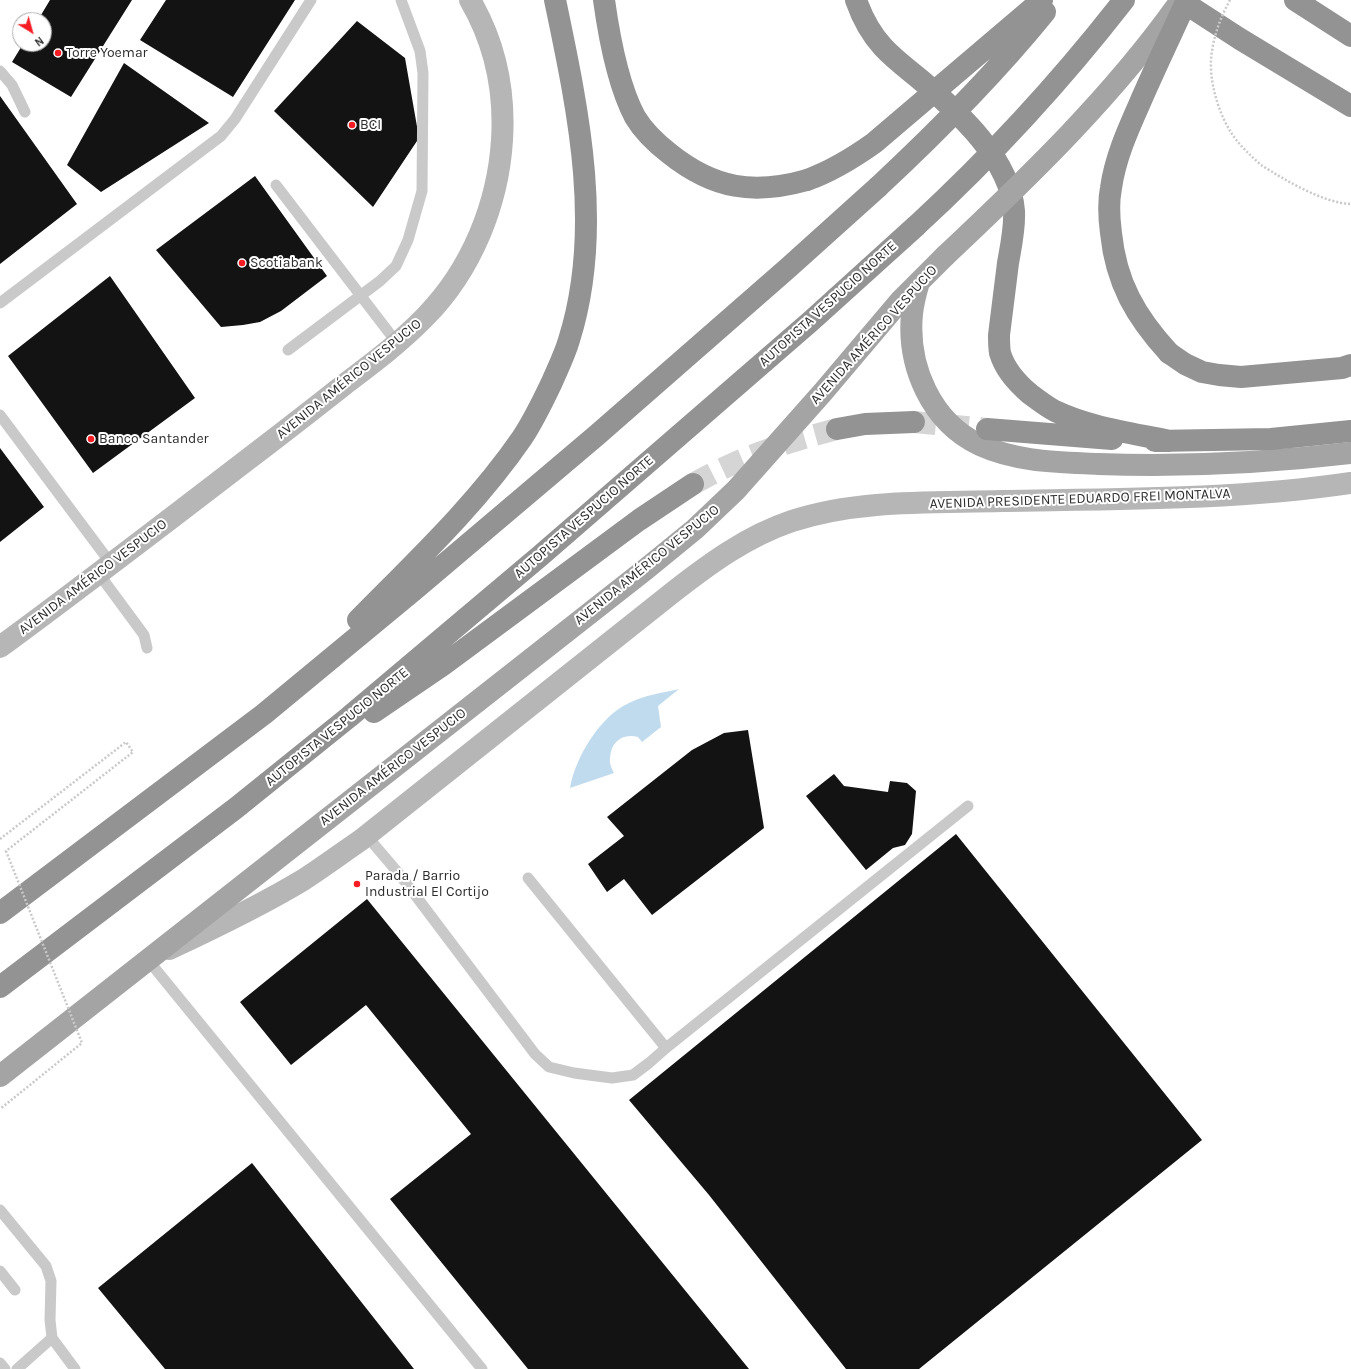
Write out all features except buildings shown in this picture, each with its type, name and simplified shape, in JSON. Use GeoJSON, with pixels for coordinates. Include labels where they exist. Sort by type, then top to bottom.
{"type":"FeatureCollection","features":[{"type":"Feature","properties":{"kind":"highway"},"geometry":{"type":"LineString","coordinates":[[264,714],[417,561],[492,478],[523,436],[536,415],[567,347],[575,318],[584,274],[587,224],[583,168],[574,96],[555,0]]}},
{"type":"Feature","properties":{"kind":"highway"},"geometry":{"type":"LineString","coordinates":[[604,0],[618,70],[628,102],[642,128],[674,158],[701,175],[730,185],[761,189],[807,180],[836,168],[854,157],[874,143],[1042,0]]}},
{"type":"Feature","properties":{"kind":"highway"},"geometry":{"type":"LineString","coordinates":[[856,0],[870,29],[883,46],[896,60],[943,100],[965,123],[997,161],[1005,177],[1014,212],[1000,328],[1000,352],[1012,377],[1024,389],[1060,413],[1102,427],[1170,441]]}},
{"type":"Feature","properties":{"kind":"highway"},"geometry":{"type":"LineString","coordinates":[[5,909],[264,714],[420,585],[597,435],[799,258],[909,158],[969,98],[1055,0]]}},
{"type":"Feature","properties":{"kind":"highway","name":"AUTOPISTA VESPUCIO NORTE"},"geometry":{"type":"LineString","coordinates":[[0,987],[224,818],[402,674],[811,321],[960,185],[1022,121],[1075,62],[1124,0]]}},
{"type":"Feature","properties":{"kind":"highway"},"geometry":{"type":"LineString","coordinates":[[1180,0],[1240,39],[1351,106]]}},
{"type":"Feature","properties":{"kind":"highway"},"geometry":{"type":"LineString","coordinates":[[1187,0],[1129,128],[1121,150],[1111,187],[1109,203],[1113,255],[1118,274],[1125,290],[1133,307],[1144,323],[1169,353],[1185,364],[1202,372],[1241,377],[1351,366]]}},
{"type":"Feature","properties":{"kind":"highway"},"geometry":{"type":"LineString","coordinates":[[1295,0],[1351,36]]}},
{"type":"Feature","properties":{"kind":"highway"},"geometry":{"type":"LineString","coordinates":[[837,429],[865,424],[914,422]]}},
{"type":"Feature","properties":{"kind":"highway"},"geometry":{"type":"LineString","coordinates":[[987,429],[1086,438],[1170,441],[1271,439],[1351,431]]}},
{"type":"Feature","properties":{"kind":"highway"},"geometry":{"type":"LineString","coordinates":[[287,768],[399,696],[639,520],[693,484]]}},
{"type":"Feature","properties":{"kind":"main road","name":"AVENIDA AMÉRICO VESPUCIO"},"geometry":{"type":"LineString","coordinates":[[0,647],[106,569],[397,343],[428,314],[448,291],[473,250],[484,223],[496,180],[501,155],[502,127],[500,87],[491,47],[480,19],[470,0]]}},
{"type":"Feature","properties":{"kind":"main road","name":"AVENIDA AMÉRICO VESPUCIO"},"geometry":{"type":"LineString","coordinates":[[0,1076],[695,529],[736,490],[823,392],[882,321],[945,256],[1015,190],[1106,94],[1151,41],[1180,0]]}},
{"type":"Feature","properties":{"kind":"main road"},"geometry":{"type":"LineString","coordinates":[[919,282],[912,314],[912,331],[914,357],[920,377],[933,404],[944,418],[958,432],[981,446],[998,452],[1038,461],[1124,465],[1226,464],[1351,453]]}},
{"type":"Feature","properties":{"kind":"main road","name":"AVENIDA PRESIDENTE EDUARDO FREI MONTALVA"},"geometry":{"type":"LineString","coordinates":[[809,516],[851,508],[903,504],[1224,496],[1279,492],[1351,483]]}},
{"type":"Feature","properties":{"kind":"main road","name":"AVENIDA AMÉRICO VESPUCIO"},"geometry":{"type":"LineString","coordinates":[[148,960],[302,880],[366,836],[714,561],[772,528],[809,516]]}},
{"type":"Feature","properties":{"kind":"lane"},"geometry":{"type":"LineString","coordinates":[[0,302],[221,136],[235,119],[311,0]]}},
{"type":"Feature","properties":{"kind":"lane"},"geometry":{"type":"LineString","coordinates":[[288,350],[361,296],[396,266],[408,240],[422,191],[423,73],[420,51],[401,0]]}},
{"type":"Feature","properties":{"kind":"lane"},"geometry":{"type":"LineString","coordinates":[[0,71],[12,85],[25,112]]}},
{"type":"Feature","properties":{"kind":"lane"},"geometry":{"type":"LineString","coordinates":[[276,185],[397,343]]}},
{"type":"Feature","properties":{"kind":"lane"},"geometry":{"type":"LineString","coordinates":[[0,415],[106,569],[144,635],[147,648]]}},
{"type":"Feature","properties":{"kind":"lane"},"geometry":{"type":"LineString","coordinates":[[366,836],[400,875],[535,1054],[549,1067],[574,1073],[612,1078],[633,1075],[649,1063],[968,806]]}},
{"type":"Feature","properties":{"kind":"lane"},"geometry":{"type":"LineString","coordinates":[[528,878],[666,1048]]}},
{"type":"Feature","properties":{"kind":"lane"},"geometry":{"type":"LineString","coordinates":[[148,960],[482,1369]]}},
{"type":"Feature","properties":{"kind":"lane"},"geometry":{"type":"LineString","coordinates":[[0,1210],[46,1266],[51,1281],[50,1320],[52,1338],[75,1369]]}},
{"type":"Feature","properties":{"kind":"lane"},"geometry":{"type":"LineString","coordinates":[[0,1271],[15,1290]]}},
{"type":"Feature","properties":{"kind":"lane"},"geometry":{"type":"LineString","coordinates":[[17,1369],[52,1338]]}},
{"type":"Feature","properties":{"kind":"lane"},"geometry":{"type":"LineString","coordinates":[[0,1364],[5,1369]]}},
{"type":"Feature","properties":{"kind":"path"},"geometry":{"type":"LineString","coordinates":[[1230,0],[1220,20],[1211,59],[1211,70],[1222,115],[1232,134],[1247,152],[1261,165],[1278,176],[1314,194],[1342,204],[1351,204]]}},
{"type":"Feature","properties":{"kind":"path"},"geometry":{"type":"LineString","coordinates":[[0,839],[126,742],[133,752],[6,851],[82,1043],[0,1109]]}},
{"type":"Feature","properties":{"kind":"water"},"geometry":{"type":"Polygon","coordinates":[[[679,689],[658,706],[661,727],[642,742],[638,737],[627,736],[615,743],[611,752],[610,760],[614,773],[570,788],[577,764],[583,751],[590,739],[608,718],[618,709],[635,700],[654,694],[679,689]]]}},
{"type":"Feature","properties":{"kind":"tunnel"},"geometry":{"type":"LineString","coordinates":[[914,422],[987,429]]}},
{"type":"Feature","properties":{"kind":"tunnel"},"geometry":{"type":"LineString","coordinates":[[693,484],[739,461],[766,450],[837,429]]}},
{"type":"Feature","properties":{"kind":"place","name":"Torre Yoemar"},"geometry":{"type":"Point","coordinates":[58,53]}},
{"type":"Feature","properties":{"kind":"place","name":"BCI"},"geometry":{"type":"Point","coordinates":[352,125]}},
{"type":"Feature","properties":{"kind":"place","name":"Scotiabank"},"geometry":{"type":"Point","coordinates":[242,263]}},
{"type":"Feature","properties":{"kind":"place","name":"Banco Santander"},"geometry":{"type":"Point","coordinates":[91,439]}},
{"type":"Feature","properties":{"kind":"place","name":"Parada / Barrio Industrial El Cortijo"},"geometry":{"type":"Point","coordinates":[357,884]}}]}
